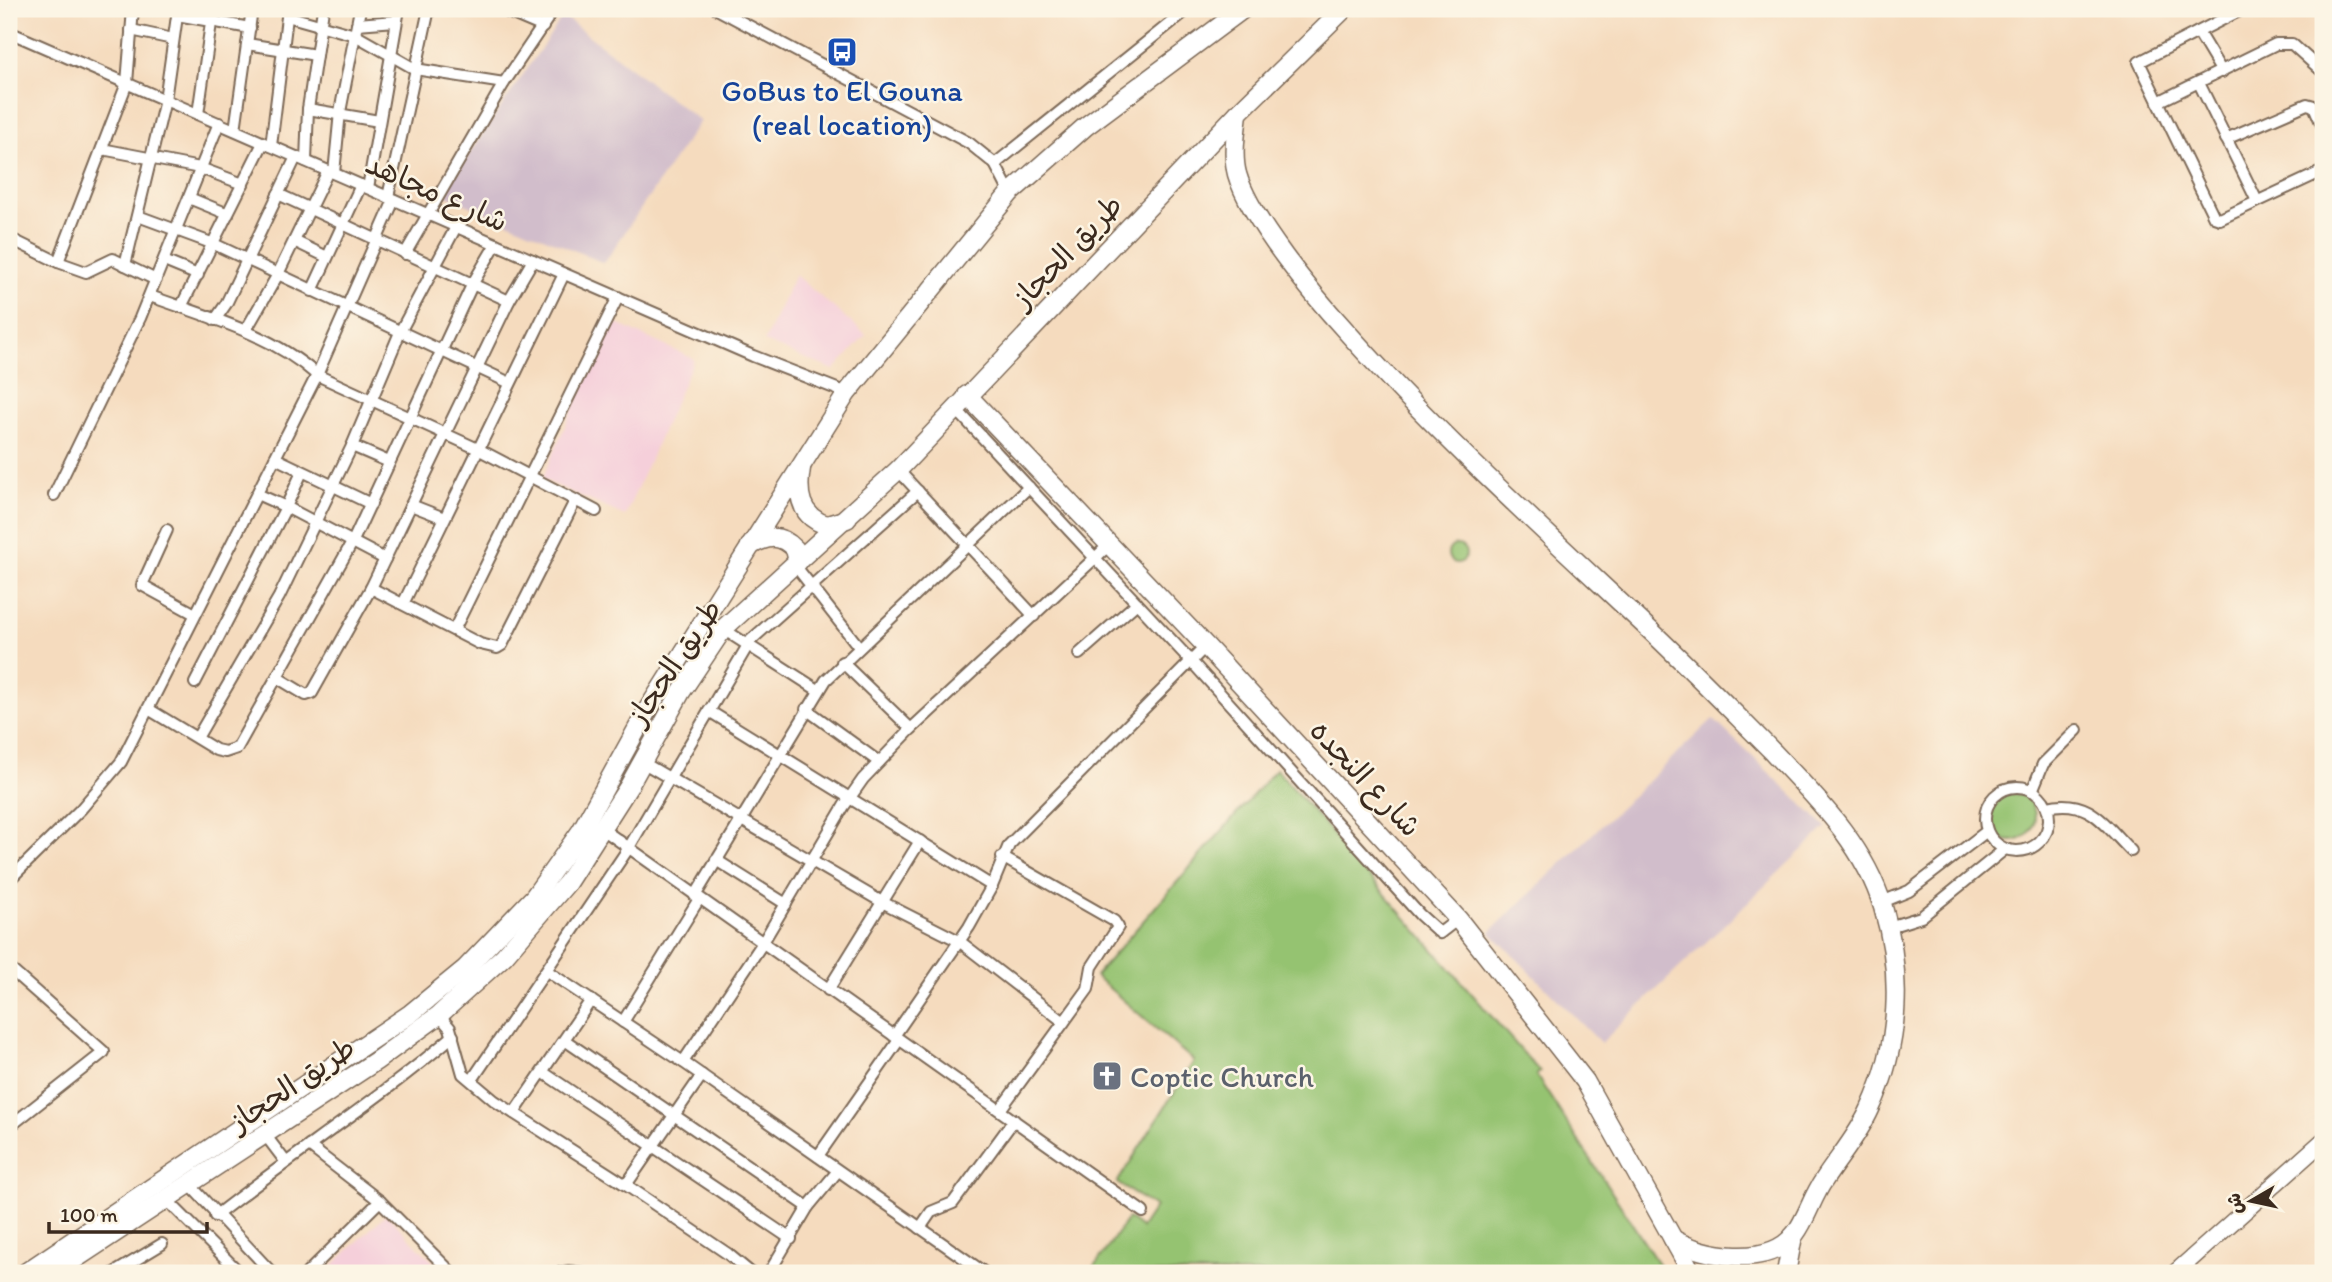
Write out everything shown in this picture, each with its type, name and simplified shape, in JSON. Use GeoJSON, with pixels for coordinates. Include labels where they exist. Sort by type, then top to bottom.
{"type":"FeatureCollection","features":[{"type":"Feature","properties":{"kind":"main road","name":"طريق الحجاز"},"geometry":{"type":"LineString","coordinates":[[25,1273],[410,1014],[442,990],[505,930],[534,897],[581,831],[648,709],[847,393],[1010,193],[1086,126],[1242,9]]}},
{"type":"Feature","properties":{"kind":"main road","name":"طريق الحجاز"},"geometry":{"type":"LineString","coordinates":[[54,1273],[266,1136],[439,1014],[496,964],[567,883],[642,762],[681,692],[723,629],[848,519],[898,470],[1238,113],[1344,9]]}},
{"type":"Feature","properties":{"kind":"main road"},"geometry":{"type":"LineString","coordinates":[[1238,113],[1237,172],[1247,198],[1311,292],[1404,394],[1713,690],[1841,827],[1867,865],[1889,928],[1897,1004],[1888,1063],[1869,1112],[1817,1190],[1793,1236],[1786,1273]]}},
{"type":"Feature","properties":{"kind":"main road","name":"شارع النجده"},"geometry":{"type":"LineString","coordinates":[[961,401],[996,428],[1110,544],[1458,919],[1585,1080],[1692,1273]]}},
{"type":"Feature","properties":{"kind":"main road"},"geometry":{"type":"LineString","coordinates":[[802,461],[798,490],[807,513],[827,524],[848,519]]}},
{"type":"Feature","properties":{"kind":"main road"},"geometry":{"type":"LineString","coordinates":[[750,546],[765,538],[778,537],[795,549],[796,563]]}},
{"type":"Feature","properties":{"kind":"main road"},"geometry":{"type":"LineString","coordinates":[[1673,1239],[1696,1250],[1734,1256],[1759,1253],[1793,1236]]}},
{"type":"Feature","properties":{"kind":"street"},"geometry":{"type":"LineString","coordinates":[[58,262],[127,83],[133,9]]}},
{"type":"Feature","properties":{"kind":"street"},"geometry":{"type":"LineString","coordinates":[[198,114],[213,9]]}},
{"type":"Feature","properties":{"kind":"street"},"geometry":{"type":"LineString","coordinates":[[235,130],[252,9]]}},
{"type":"Feature","properties":{"kind":"street"},"geometry":{"type":"LineString","coordinates":[[215,320],[247,261],[278,194],[301,159],[323,9]]}},
{"type":"Feature","properties":{"kind":"street"},"geometry":{"type":"LineString","coordinates":[[246,330],[331,172],[360,9]]}},
{"type":"Feature","properties":{"kind":"street"},"geometry":{"type":"LineString","coordinates":[[312,291],[342,225],[365,187],[400,9]]}},
{"type":"Feature","properties":{"kind":"street"},"geometry":{"type":"LineString","coordinates":[[9,880],[81,809],[121,762],[150,710],[194,614],[317,375],[376,241],[391,198],[429,9]]}},
{"type":"Feature","properties":{"kind":"street"},"geometry":{"type":"LineString","coordinates":[[501,9],[542,27]]}},
{"type":"Feature","properties":{"kind":"street"},"geometry":{"type":"LineString","coordinates":[[405,254],[504,83],[554,9]]}},
{"type":"Feature","properties":{"kind":"street"},"geometry":{"type":"LineString","coordinates":[[717,9],[942,126],[983,152],[995,164],[1010,193]]}},
{"type":"Feature","properties":{"kind":"street"},"geometry":{"type":"LineString","coordinates":[[995,164],[1188,9]]}},
{"type":"Feature","properties":{"kind":"street"},"geometry":{"type":"LineString","coordinates":[[2244,9],[2140,61],[2214,217],[2220,219],[2323,170]]}},
{"type":"Feature","properties":{"kind":"street"},"geometry":{"type":"LineString","coordinates":[[125,265],[165,100],[177,12],[250,28]]}},
{"type":"Feature","properties":{"kind":"street"},"geometry":{"type":"LineString","coordinates":[[181,307],[243,184],[267,144],[287,13],[320,26],[356,29],[396,21]]}},
{"type":"Feature","properties":{"kind":"street"},"geometry":{"type":"LineString","coordinates":[[356,29],[391,56],[415,69],[504,83]]}},
{"type":"Feature","properties":{"kind":"street"},"geometry":{"type":"LineString","coordinates":[[131,30],[173,40]]}},
{"type":"Feature","properties":{"kind":"street","name":"شارع مجاهد"},"geometry":{"type":"LineString","coordinates":[[9,32],[564,274],[847,393]]}},
{"type":"Feature","properties":{"kind":"street"},"geometry":{"type":"LineString","coordinates":[[2199,32],[2222,72]]}},
{"type":"Feature","properties":{"kind":"street"},"geometry":{"type":"LineString","coordinates":[[2158,102],[2283,43],[2292,44],[2323,72]]}},
{"type":"Feature","properties":{"kind":"street"},"geometry":{"type":"LineString","coordinates":[[247,44],[316,55]]}},
{"type":"Feature","properties":{"kind":"street"},"geometry":{"type":"LineString","coordinates":[[2199,83],[2257,201]]}},
{"type":"Feature","properties":{"kind":"street"},"geometry":{"type":"LineString","coordinates":[[2226,139],[2307,104],[2314,106],[2323,127]]}},
{"type":"Feature","properties":{"kind":"street"},"geometry":{"type":"LineString","coordinates":[[308,109],[340,112],[379,121]]}},
{"type":"Feature","properties":{"kind":"street"},"geometry":{"type":"LineString","coordinates":[[54,495],[150,296],[219,124]]}},
{"type":"Feature","properties":{"kind":"street"},"geometry":{"type":"LineString","coordinates":[[102,149],[200,168],[243,184]]}},
{"type":"Feature","properties":{"kind":"street"},"geometry":{"type":"LineString","coordinates":[[278,194],[509,301]]}},
{"type":"Feature","properties":{"kind":"street"},"geometry":{"type":"LineString","coordinates":[[189,198],[228,214]]}},
{"type":"Feature","properties":{"kind":"street"},"geometry":{"type":"LineString","coordinates":[[138,215],[214,243],[277,276],[349,305],[510,383]]}},
{"type":"Feature","properties":{"kind":"street"},"geometry":{"type":"LineString","coordinates":[[197,738],[279,597],[352,446],[401,330],[456,227]]}},
{"type":"Feature","properties":{"kind":"street"},"geometry":{"type":"LineString","coordinates":[[9,239],[81,272],[91,271],[109,259],[156,280]]}},
{"type":"Feature","properties":{"kind":"street"},"geometry":{"type":"LineString","coordinates":[[294,241],[327,257]]}},
{"type":"Feature","properties":{"kind":"street"},"geometry":{"type":"LineString","coordinates":[[150,710],[225,752],[237,748],[353,541],[473,283],[496,244]]}},
{"type":"Feature","properties":{"kind":"street"},"geometry":{"type":"LineString","coordinates":[[278,678],[306,695],[312,693],[371,588],[509,301],[533,260]]}},
{"type":"Feature","properties":{"kind":"street"},"geometry":{"type":"LineString","coordinates":[[164,261],[198,275]]}},
{"type":"Feature","properties":{"kind":"street"},"geometry":{"type":"LineString","coordinates":[[403,604],[564,274]]}},
{"type":"Feature","properties":{"kind":"street"},"geometry":{"type":"LineString","coordinates":[[150,296],[246,330],[300,360],[317,375],[478,449],[596,511]]}},
{"type":"Feature","properties":{"kind":"street"},"geometry":{"type":"LineString","coordinates":[[454,630],[618,297]]}},
{"type":"Feature","properties":{"kind":"street"},"geometry":{"type":"LineString","coordinates":[[961,401],[1029,487],[1191,661],[1420,915],[1440,933],[1458,919]]}},
{"type":"Feature","properties":{"kind":"street"},"geometry":{"type":"LineString","coordinates":[[352,446],[389,461]]}},
{"type":"Feature","properties":{"kind":"street"},"geometry":{"type":"LineString","coordinates":[[275,458],[371,503]]}},
{"type":"Feature","properties":{"kind":"street"},"geometry":{"type":"LineString","coordinates":[[898,470],[1034,616]]}},
{"type":"Feature","properties":{"kind":"street"},"geometry":{"type":"LineString","coordinates":[[195,683],[302,472]]}},
{"type":"Feature","properties":{"kind":"street"},"geometry":{"type":"LineString","coordinates":[[623,1022],[739,820],[818,690],[842,662],[1029,487]]}},
{"type":"Feature","properties":{"kind":"street"},"geometry":{"type":"LineString","coordinates":[[472,1080],[628,849],[747,645],[763,627],[918,492]]}},
{"type":"Feature","properties":{"kind":"street"},"geometry":{"type":"LineString","coordinates":[[257,494],[317,521],[385,559]]}},
{"type":"Feature","properties":{"kind":"street"},"geometry":{"type":"LineString","coordinates":[[371,588],[492,649],[502,645],[575,501]]}},
{"type":"Feature","properties":{"kind":"street"},"geometry":{"type":"LineString","coordinates":[[411,505],[444,518]]}},
{"type":"Feature","properties":{"kind":"street"},"geometry":{"type":"LineString","coordinates":[[167,530],[142,585],[194,614]]}},
{"type":"Feature","properties":{"kind":"street"},"geometry":{"type":"LineString","coordinates":[[684,1062],[762,944],[849,797],[911,729],[1110,544]]}},
{"type":"Feature","properties":{"kind":"street"},"geometry":{"type":"LineString","coordinates":[[796,563],[859,647]]}},
{"type":"Feature","properties":{"kind":"street"},"geometry":{"type":"LineString","coordinates":[[1079,654],[1137,603]]}},
{"type":"Feature","properties":{"kind":"street"},"geometry":{"type":"LineString","coordinates":[[723,629],[818,690]]}},
{"type":"Feature","properties":{"kind":"street"},"geometry":{"type":"LineString","coordinates":[[818,1156],[959,941],[992,886],[1002,857],[1013,840],[1206,646]]}},
{"type":"Feature","properties":{"kind":"street"},"geometry":{"type":"LineString","coordinates":[[842,662],[911,729]]}},
{"type":"Feature","properties":{"kind":"street"},"geometry":{"type":"LineString","coordinates":[[806,709],[879,762]]}},
{"type":"Feature","properties":{"kind":"street"},"geometry":{"type":"LineString","coordinates":[[709,711],[992,886]]}},
{"type":"Feature","properties":{"kind":"street"},"geometry":{"type":"LineString","coordinates":[[2032,791],[2043,764],[2077,730]]}},
{"type":"Feature","properties":{"kind":"street"},"geometry":{"type":"LineString","coordinates":[[642,762],[882,902],[959,941],[1064,1022]]}},
{"type":"Feature","properties":{"kind":"street"},"geometry":{"type":"LineString","coordinates":[[1889,928],[1921,917],[2005,849],[2026,850],[2036,846],[2048,828],[2047,807],[2032,791],[2021,787],[2000,792],[1986,809],[1987,831],[2005,849]]}},
{"type":"Feature","properties":{"kind":"street"},"geometry":{"type":"LineString","coordinates":[[2047,807],[2074,804],[2087,808],[2131,850]]}},
{"type":"Feature","properties":{"kind":"street"},"geometry":{"type":"LineString","coordinates":[[601,828],[1143,1213]]}},
{"type":"Feature","properties":{"kind":"street"},"geometry":{"type":"LineString","coordinates":[[1882,902],[1909,891],[1987,831]]}},
{"type":"Feature","properties":{"kind":"street"},"geometry":{"type":"LineString","coordinates":[[828,990],[920,841]]}},
{"type":"Feature","properties":{"kind":"street"},"geometry":{"type":"LineString","coordinates":[[1000,1110],[1090,987],[1092,967],[1117,929],[1117,924],[1002,857]]}},
{"type":"Feature","properties":{"kind":"street"},"geometry":{"type":"LineString","coordinates":[[716,860],[786,904]]}},
{"type":"Feature","properties":{"kind":"street"},"geometry":{"type":"LineString","coordinates":[[9,968],[104,1052],[9,1127]]}},
{"type":"Feature","properties":{"kind":"street"},"geometry":{"type":"LineString","coordinates":[[547,971],[702,1074],[985,1273]]}},
{"type":"Feature","properties":{"kind":"street"},"geometry":{"type":"LineString","coordinates":[[514,1113],[566,1041],[591,1000]]}},
{"type":"Feature","properties":{"kind":"street"},"geometry":{"type":"LineString","coordinates":[[439,1014],[453,1037],[463,1073],[495,1101],[626,1185],[728,1254],[751,1273]]}},
{"type":"Feature","properties":{"kind":"street"},"geometry":{"type":"LineString","coordinates":[[215,1216],[285,1161],[381,1097],[453,1037]]}},
{"type":"Feature","properties":{"kind":"street"},"geometry":{"type":"LineString","coordinates":[[566,1041],[808,1207]]}},
{"type":"Feature","properties":{"kind":"street"},"geometry":{"type":"LineString","coordinates":[[544,1073],[790,1239]]}},
{"type":"Feature","properties":{"kind":"street"},"geometry":{"type":"LineString","coordinates":[[626,1185],[702,1074]]}},
{"type":"Feature","properties":{"kind":"street"},"geometry":{"type":"LineString","coordinates":[[920,1228],[931,1212],[953,1203],[1014,1120]]}},
{"type":"Feature","properties":{"kind":"street"},"geometry":{"type":"LineString","coordinates":[[266,1136],[285,1161]]}},
{"type":"Feature","properties":{"kind":"street"},"geometry":{"type":"LineString","coordinates":[[2175,1273],[2323,1141]]}},
{"type":"Feature","properties":{"kind":"street"},"geometry":{"type":"LineString","coordinates":[[309,1146],[380,1201],[446,1271]]}},
{"type":"Feature","properties":{"kind":"street"},"geometry":{"type":"LineString","coordinates":[[769,1273],[808,1207],[838,1172]]}},
{"type":"Feature","properties":{"kind":"street"},"geometry":{"type":"LineString","coordinates":[[190,1185],[215,1216],[272,1273]]}},
{"type":"Feature","properties":{"kind":"street"},"geometry":{"type":"LineString","coordinates":[[166,1199],[240,1273]]}},
{"type":"Feature","properties":{"kind":"street"},"geometry":{"type":"LineString","coordinates":[[307,1273],[380,1201]]}},
{"type":"Feature","properties":{"kind":"street"},"geometry":{"type":"LineString","coordinates":[[114,1273],[162,1244]]}},
{"type":"Feature","properties":{"kind":"street"},"geometry":{"type":"LineString","coordinates":[[558,1273],[568,1270],[583,1273]]}},
{"type":"Feature","properties":{"kind":"shaded area"},"geometry":{"type":"Polygon","coordinates":[[[563,16],[700,121],[604,263],[442,194],[563,16]]]}},
{"type":"Feature","properties":{"kind":"shaded area"},"geometry":{"type":"Polygon","coordinates":[[[795,275],[866,335],[834,370],[764,342],[795,275]]]}},
{"type":"Feature","properties":{"kind":"shaded area"},"geometry":{"type":"Polygon","coordinates":[[[611,321],[694,359],[625,516],[542,479],[611,321]]]}},
{"type":"Feature","properties":{"kind":"shaded area"},"geometry":{"type":"Polygon","coordinates":[[[1713,719],[1826,827],[1601,1043],[1490,932],[1713,719]]]}},
{"type":"Feature","properties":{"kind":"shaded area"},"geometry":{"type":"Polygon","coordinates":[[[386,1214],[441,1270],[437,1273],[325,1273],[386,1214]]]}},
{"type":"Feature","properties":{"kind":"green space"},"geometry":{"type":"Polygon","coordinates":[[[1457,545],[1463,548],[1466,554],[1463,560],[1457,563],[1451,560],[1448,554],[1451,548],[1457,545]]]}},
{"type":"Feature","properties":{"kind":"green space"},"geometry":{"type":"Polygon","coordinates":[[[1276,769],[1540,1072],[1536,1075],[1664,1273],[1090,1273],[1128,1218],[1141,1228],[1155,1207],[1117,1183],[1194,1061],[1095,976],[1276,769]]]}},
{"type":"Feature","properties":{"kind":"green space"},"geometry":{"type":"Polygon","coordinates":[[[2011,793],[2028,800],[2035,817],[2028,834],[2011,841],[1994,834],[1987,817],[1994,800],[2011,793]]]}},
{"type":"Feature","properties":{"kind":"place","name":"GoBus to El Gouna (real location)"},"geometry":{"type":"Point","coordinates":[842,52]}},
{"type":"Feature","properties":{"kind":"place","name":"Coptic Church"},"geometry":{"type":"Point","coordinates":[1107,1076]}}]}
